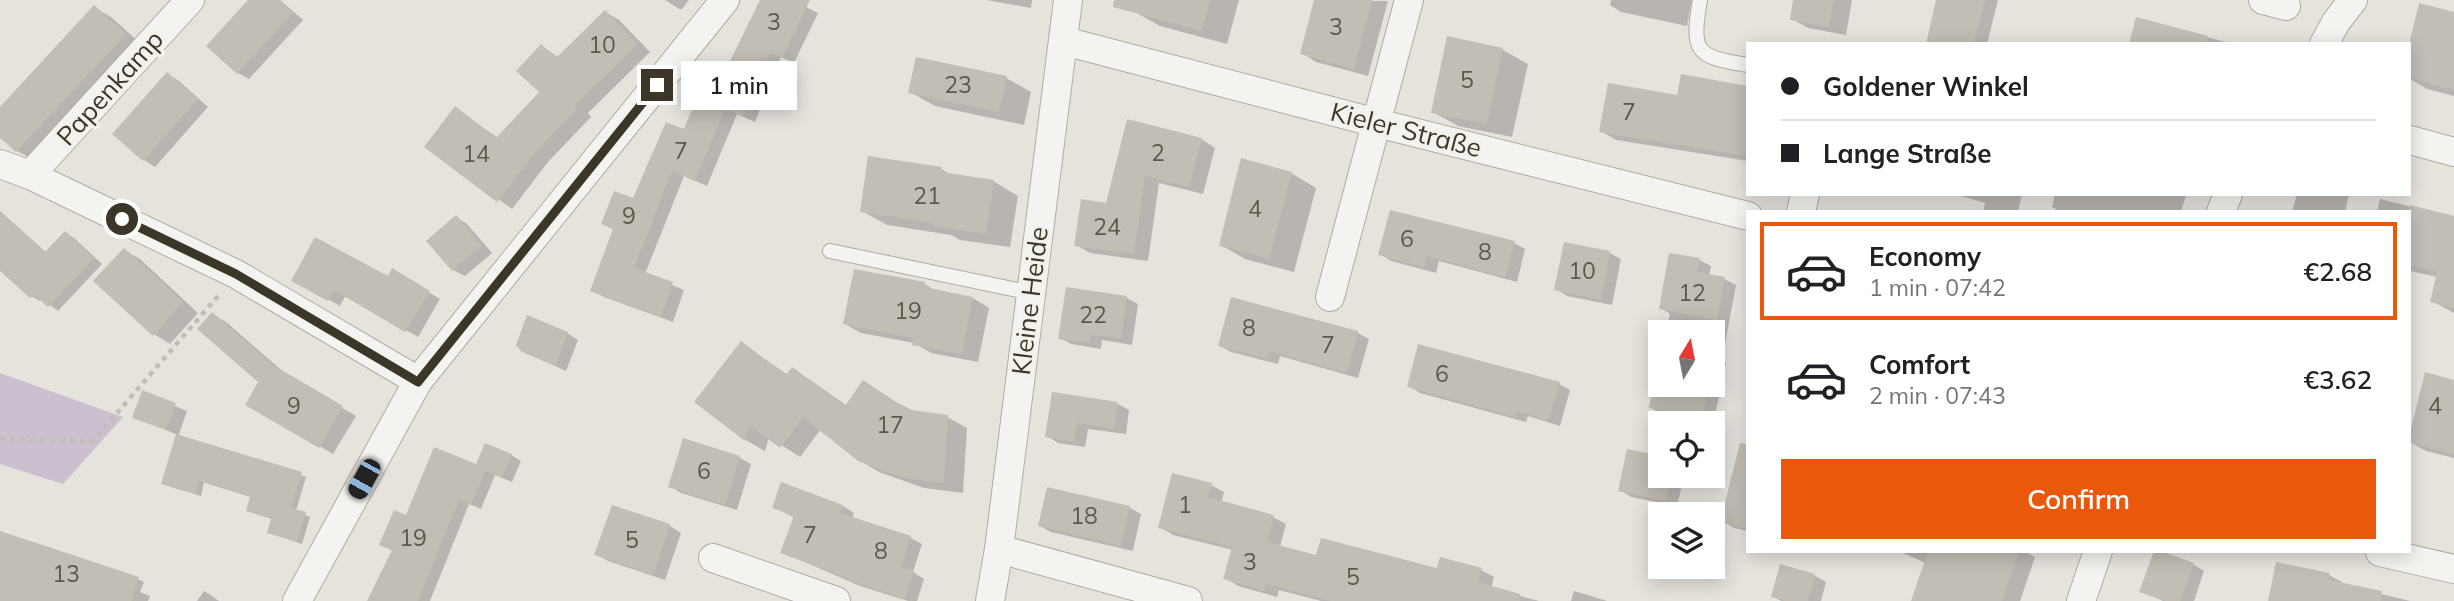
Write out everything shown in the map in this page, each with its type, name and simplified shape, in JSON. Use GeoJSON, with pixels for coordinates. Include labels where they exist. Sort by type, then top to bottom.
{"type":"FeatureCollection","features":[{"type":"Feature","properties":{"kind":"street","name":"Papenkamp"},"geometry":{"type":"LineString","coordinates":[[30,175],[190,0]]}},
{"type":"Feature","properties":{"kind":"street"},"geometry":{"type":"LineString","coordinates":[[297,601],[418,382],[725,0]]}},
{"type":"Feature","properties":{"kind":"street","name":"Kleine Heide"},"geometry":{"type":"LineString","coordinates":[[989,601],[999,549],[1068,0]]}},
{"type":"Feature","properties":{"kind":"street"},"geometry":{"type":"LineString","coordinates":[[1330,297],[1409,0]]}},
{"type":"Feature","properties":{"kind":"street"},"geometry":{"type":"LineString","coordinates":[[2325,42],[2353,0]]}},
{"type":"Feature","properties":{"kind":"street","name":"Kieler Straße"},"geometry":{"type":"LineString","coordinates":[[1064,41],[1746,215]]}},
{"type":"Feature","properties":{"kind":"street"},"geometry":{"type":"LineString","coordinates":[[2411,140],[2454,152]]}},
{"type":"Feature","properties":{"kind":"street"},"geometry":{"type":"LineString","coordinates":[[0,164],[30,175],[236,274],[418,382]]}},
{"type":"Feature","properties":{"kind":"street"},"geometry":{"type":"LineString","coordinates":[[999,549],[1188,601]]}},
{"type":"Feature","properties":{"kind":"street"},"geometry":{"type":"LineString","coordinates":[[2081,601],[2097,553]]}},
{"type":"Feature","properties":{"kind":"street"},"geometry":{"type":"LineString","coordinates":[[2384,553],[2454,569]]}},
{"type":"Feature","properties":{"kind":"street"},"geometry":{"type":"LineString","coordinates":[[713,558],[836,601]]}},
{"type":"Feature","properties":{"kind":"lane"},"geometry":{"type":"LineString","coordinates":[[1700,0],[1695,30],[1698,45],[1706,56],[1746,65]]}},
{"type":"Feature","properties":{"kind":"lane"},"geometry":{"type":"LineString","coordinates":[[830,251],[1032,293]]}},
{"type":"Feature","properties":{"kind":"path"},"geometry":{"type":"LineString","coordinates":[[0,439],[92,442],[236,274]]}},
{"type":"Feature","properties":{"kind":"shaded area"},"geometry":{"type":"Polygon","coordinates":[[[0,373],[123,417],[63,484],[0,464],[0,373]]]}},
{"type":"Feature","properties":{"kind":"building"},"geometry":{"type":"Polygon","coordinates":[[[248,0],[279,0],[293,13],[237,74],[206,46],[248,0]]]}},
{"type":"Feature","properties":{"kind":"building"},"geometry":{"type":"Polygon","coordinates":[[[760,0],[810,0],[782,58],[770,52],[743,116],[725,109],[695,181],[672,171],[634,268],[673,282],[661,317],[590,291],[613,229],[601,224],[614,191],[633,198],[666,122],[684,129],[712,61],[727,67],[760,0]]]}},
{"type":"Feature","properties":{"kind":"building"},"geometry":{"type":"Polygon","coordinates":[[[1114,0],[1210,0],[1202,31],[1113,7],[1114,0]]]}},
{"type":"Feature","properties":{"kind":"building"},"geometry":{"type":"Polygon","coordinates":[[[1314,0],[1372,0],[1354,69],[1300,54],[1314,0]]]}},
{"type":"Feature","properties":{"kind":"building"},"geometry":{"type":"Polygon","coordinates":[[[1793,0],[1834,0],[1829,27],[1790,20],[1793,0]]]}},
{"type":"Feature","properties":{"kind":"building"},"geometry":{"type":"Polygon","coordinates":[[[1936,0],[1985,0],[1974,42],[1926,42],[1936,0]]]}},
{"type":"Feature","properties":{"kind":"building"},"geometry":{"type":"Polygon","coordinates":[[[2419,3],[2454,12],[2454,90],[2411,78],[2410,40],[2419,3]]]}},
{"type":"Feature","properties":{"kind":"building"},"geometry":{"type":"Polygon","coordinates":[[[94,5],[126,34],[16,152],[0,138],[0,107],[94,5]]]}},
{"type":"Feature","properties":{"kind":"building"},"geometry":{"type":"Polygon","coordinates":[[[605,10],[638,44],[575,105],[578,108],[534,154],[497,202],[424,147],[455,106],[496,138],[539,92],[516,71],[541,44],[556,58],[605,10]]]}},
{"type":"Feature","properties":{"kind":"building"},"geometry":{"type":"Polygon","coordinates":[[[2136,17],[2208,36],[2207,42],[2130,42],[2136,17]]]}},
{"type":"Feature","properties":{"kind":"building"},"geometry":{"type":"Polygon","coordinates":[[[1447,36],[1503,48],[1487,124],[1431,113],[1447,36]]]}},
{"type":"Feature","properties":{"kind":"building"},"geometry":{"type":"Polygon","coordinates":[[[916,57],[1007,76],[999,112],[908,93],[916,57]]]}},
{"type":"Feature","properties":{"kind":"building"},"geometry":{"type":"Polygon","coordinates":[[[167,72],[198,99],[143,161],[112,134],[167,72]]]}},
{"type":"Feature","properties":{"kind":"building"},"geometry":{"type":"Polygon","coordinates":[[[1681,74],[1746,86],[1746,156],[1599,132],[1608,83],[1677,95],[1681,74]]]}},
{"type":"Feature","properties":{"kind":"building"},"geometry":{"type":"Polygon","coordinates":[[[1127,119],[1202,138],[1189,187],[1145,176],[1134,254],[1074,246],[1081,199],[1106,203],[1127,119]]]}},
{"type":"Feature","properties":{"kind":"building"},"geometry":{"type":"Polygon","coordinates":[[[868,156],[942,167],[941,172],[994,180],[986,234],[860,212],[868,156]]]}},
{"type":"Feature","properties":{"kind":"building"},"geometry":{"type":"Polygon","coordinates":[[[1241,158],[1292,172],[1269,259],[1219,246],[1241,158]]]}},
{"type":"Feature","properties":{"kind":"building"},"geometry":{"type":"Polygon","coordinates":[[[2410,205],[2454,216],[2454,308],[2430,302],[2437,272],[2411,265],[2410,205]]]}},
{"type":"Feature","properties":{"kind":"building"},"geometry":{"type":"Polygon","coordinates":[[[1390,210],[1515,241],[1505,277],[1427,256],[1424,267],[1378,255],[1390,210]]]}},
{"type":"Feature","properties":{"kind":"building"},"geometry":{"type":"Polygon","coordinates":[[[0,212],[45,252],[65,231],[94,258],[48,307],[34,294],[30,298],[0,271],[0,212]]]}},
{"type":"Feature","properties":{"kind":"building"},"geometry":{"type":"Polygon","coordinates":[[[456,215],[482,246],[452,271],[426,241],[456,215]]]}},
{"type":"Feature","properties":{"kind":"building"},"geometry":{"type":"Polygon","coordinates":[[[315,237],[388,276],[392,268],[430,291],[405,332],[334,290],[328,301],[291,281],[315,237]]]}},
{"type":"Feature","properties":{"kind":"building"},"geometry":{"type":"Polygon","coordinates":[[[1564,242],[1610,251],[1601,300],[1554,290],[1564,242]]]}},
{"type":"Feature","properties":{"kind":"building"},"geometry":{"type":"Polygon","coordinates":[[[124,248],[183,302],[153,336],[93,281],[124,248]]]}},
{"type":"Feature","properties":{"kind":"building"},"geometry":{"type":"Polygon","coordinates":[[[1669,253],[1700,258],[1697,272],[1725,277],[1717,320],[1659,309],[1669,253]]]}},
{"type":"Feature","properties":{"kind":"building"},"geometry":{"type":"Polygon","coordinates":[[[854,269],[925,282],[924,287],[973,297],[962,354],[912,345],[914,338],[843,324],[854,269]]]}},
{"type":"Feature","properties":{"kind":"building"},"geometry":{"type":"Polygon","coordinates":[[[1066,287],[1127,296],[1121,339],[1091,334],[1090,343],[1058,339],[1066,287]]]}},
{"type":"Feature","properties":{"kind":"building"},"geometry":{"type":"Polygon","coordinates":[[[1231,297],[1358,331],[1347,373],[1269,351],[1267,359],[1218,346],[1231,297]]]}},
{"type":"Feature","properties":{"kind":"building"},"geometry":{"type":"Polygon","coordinates":[[[212,312],[273,365],[343,406],[319,448],[245,405],[258,382],[197,329],[212,312]]]}},
{"type":"Feature","properties":{"kind":"building"},"geometry":{"type":"Polygon","coordinates":[[[527,315],[568,332],[555,366],[522,352],[516,345],[527,315]]]}},
{"type":"Feature","properties":{"kind":"building"},"geometry":{"type":"Polygon","coordinates":[[[741,341],[786,375],[792,367],[845,406],[863,380],[912,410],[948,415],[944,483],[903,478],[858,461],[803,417],[780,448],[750,425],[745,441],[694,402],[741,341]]]}},
{"type":"Feature","properties":{"kind":"building"},"geometry":{"type":"Polygon","coordinates":[[[1418,344],[1560,382],[1548,421],[1517,411],[1515,417],[1407,387],[1418,344]]]}},
{"type":"Feature","properties":{"kind":"building"},"geometry":{"type":"Polygon","coordinates":[[[2425,372],[2454,380],[2454,454],[2411,443],[2411,429],[2425,372]]]}},
{"type":"Feature","properties":{"kind":"building"},"geometry":{"type":"Polygon","coordinates":[[[142,390],[176,403],[166,430],[132,418],[142,390]]]}},
{"type":"Feature","properties":{"kind":"building"},"geometry":{"type":"Polygon","coordinates":[[[1052,392],[1118,402],[1114,429],[1077,423],[1074,442],[1045,437],[1052,392]]]}},
{"type":"Feature","properties":{"kind":"building"},"geometry":{"type":"Polygon","coordinates":[[[1651,397],[1707,397],[1704,411],[1663,411],[1649,408],[1651,397]]]}},
{"type":"Feature","properties":{"kind":"building"},"geometry":{"type":"Polygon","coordinates":[[[176,434],[302,472],[291,508],[306,512],[297,542],[267,533],[271,519],[246,511],[250,497],[199,481],[195,494],[161,484],[176,434]]]}},
{"type":"Feature","properties":{"kind":"building"},"geometry":{"type":"Polygon","coordinates":[[[683,438],[740,456],[725,505],[668,487],[683,438]]]}},
{"type":"Feature","properties":{"kind":"building"},"geometry":{"type":"Polygon","coordinates":[[[485,443],[512,454],[502,478],[485,471],[471,505],[459,500],[418,601],[367,601],[392,550],[379,545],[394,510],[406,515],[434,447],[476,464],[485,443]]]}},
{"type":"Feature","properties":{"kind":"building"},"geometry":{"type":"Polygon","coordinates":[[[1740,443],[1746,444],[1746,528],[1725,523],[1725,502],[1740,443]]]}},
{"type":"Feature","properties":{"kind":"building"},"geometry":{"type":"Polygon","coordinates":[[[1627,449],[1648,453],[1648,488],[1669,488],[1666,501],[1618,491],[1627,449]]]}},
{"type":"Feature","properties":{"kind":"building"},"geometry":{"type":"Polygon","coordinates":[[[1172,473],[1212,483],[1208,497],[1274,515],[1267,542],[1316,555],[1321,538],[1437,568],[1440,557],[1482,568],[1478,582],[1520,594],[1520,601],[1331,601],[1266,584],[1264,591],[1223,579],[1232,547],[1158,528],[1172,473]]]}},
{"type":"Feature","properties":{"kind":"building"},"geometry":{"type":"Polygon","coordinates":[[[781,482],[843,505],[840,513],[911,536],[901,567],[914,571],[905,599],[847,580],[848,578],[780,553],[794,516],[772,508],[781,482]]]}},
{"type":"Feature","properties":{"kind":"building"},"geometry":{"type":"Polygon","coordinates":[[[1047,487],[1130,506],[1121,546],[1038,526],[1047,487]]]}},
{"type":"Feature","properties":{"kind":"building"},"geometry":{"type":"Polygon","coordinates":[[[612,505],[670,524],[653,575],[594,555],[612,505]]]}},
{"type":"Feature","properties":{"kind":"building"},"geometry":{"type":"Polygon","coordinates":[[[0,531],[139,577],[131,601],[0,601],[0,531]]]}},
{"type":"Feature","properties":{"kind":"building"},"geometry":{"type":"Polygon","coordinates":[[[1927,553],[2018,553],[2002,601],[1911,601],[1927,553]]]}},
{"type":"Feature","properties":{"kind":"building"},"geometry":{"type":"Polygon","coordinates":[[[2153,553],[2166,553],[2194,563],[2180,601],[2166,601],[2139,592],[2153,553]]]}},
{"type":"Feature","properties":{"kind":"building"},"geometry":{"type":"Polygon","coordinates":[[[2276,562],[2330,573],[2329,580],[2382,591],[2381,601],[2268,601],[2276,562]]]}},
{"type":"Feature","properties":{"kind":"building"},"geometry":{"type":"Polygon","coordinates":[[[1780,564],[1815,574],[1808,601],[1786,601],[1771,597],[1780,564]]]}},
{"type":"Feature","properties":{"kind":"route"},"geometry":{"type":"LineString","coordinates":[[122,219],[236,274],[418,382],[657,85]]}}]}
